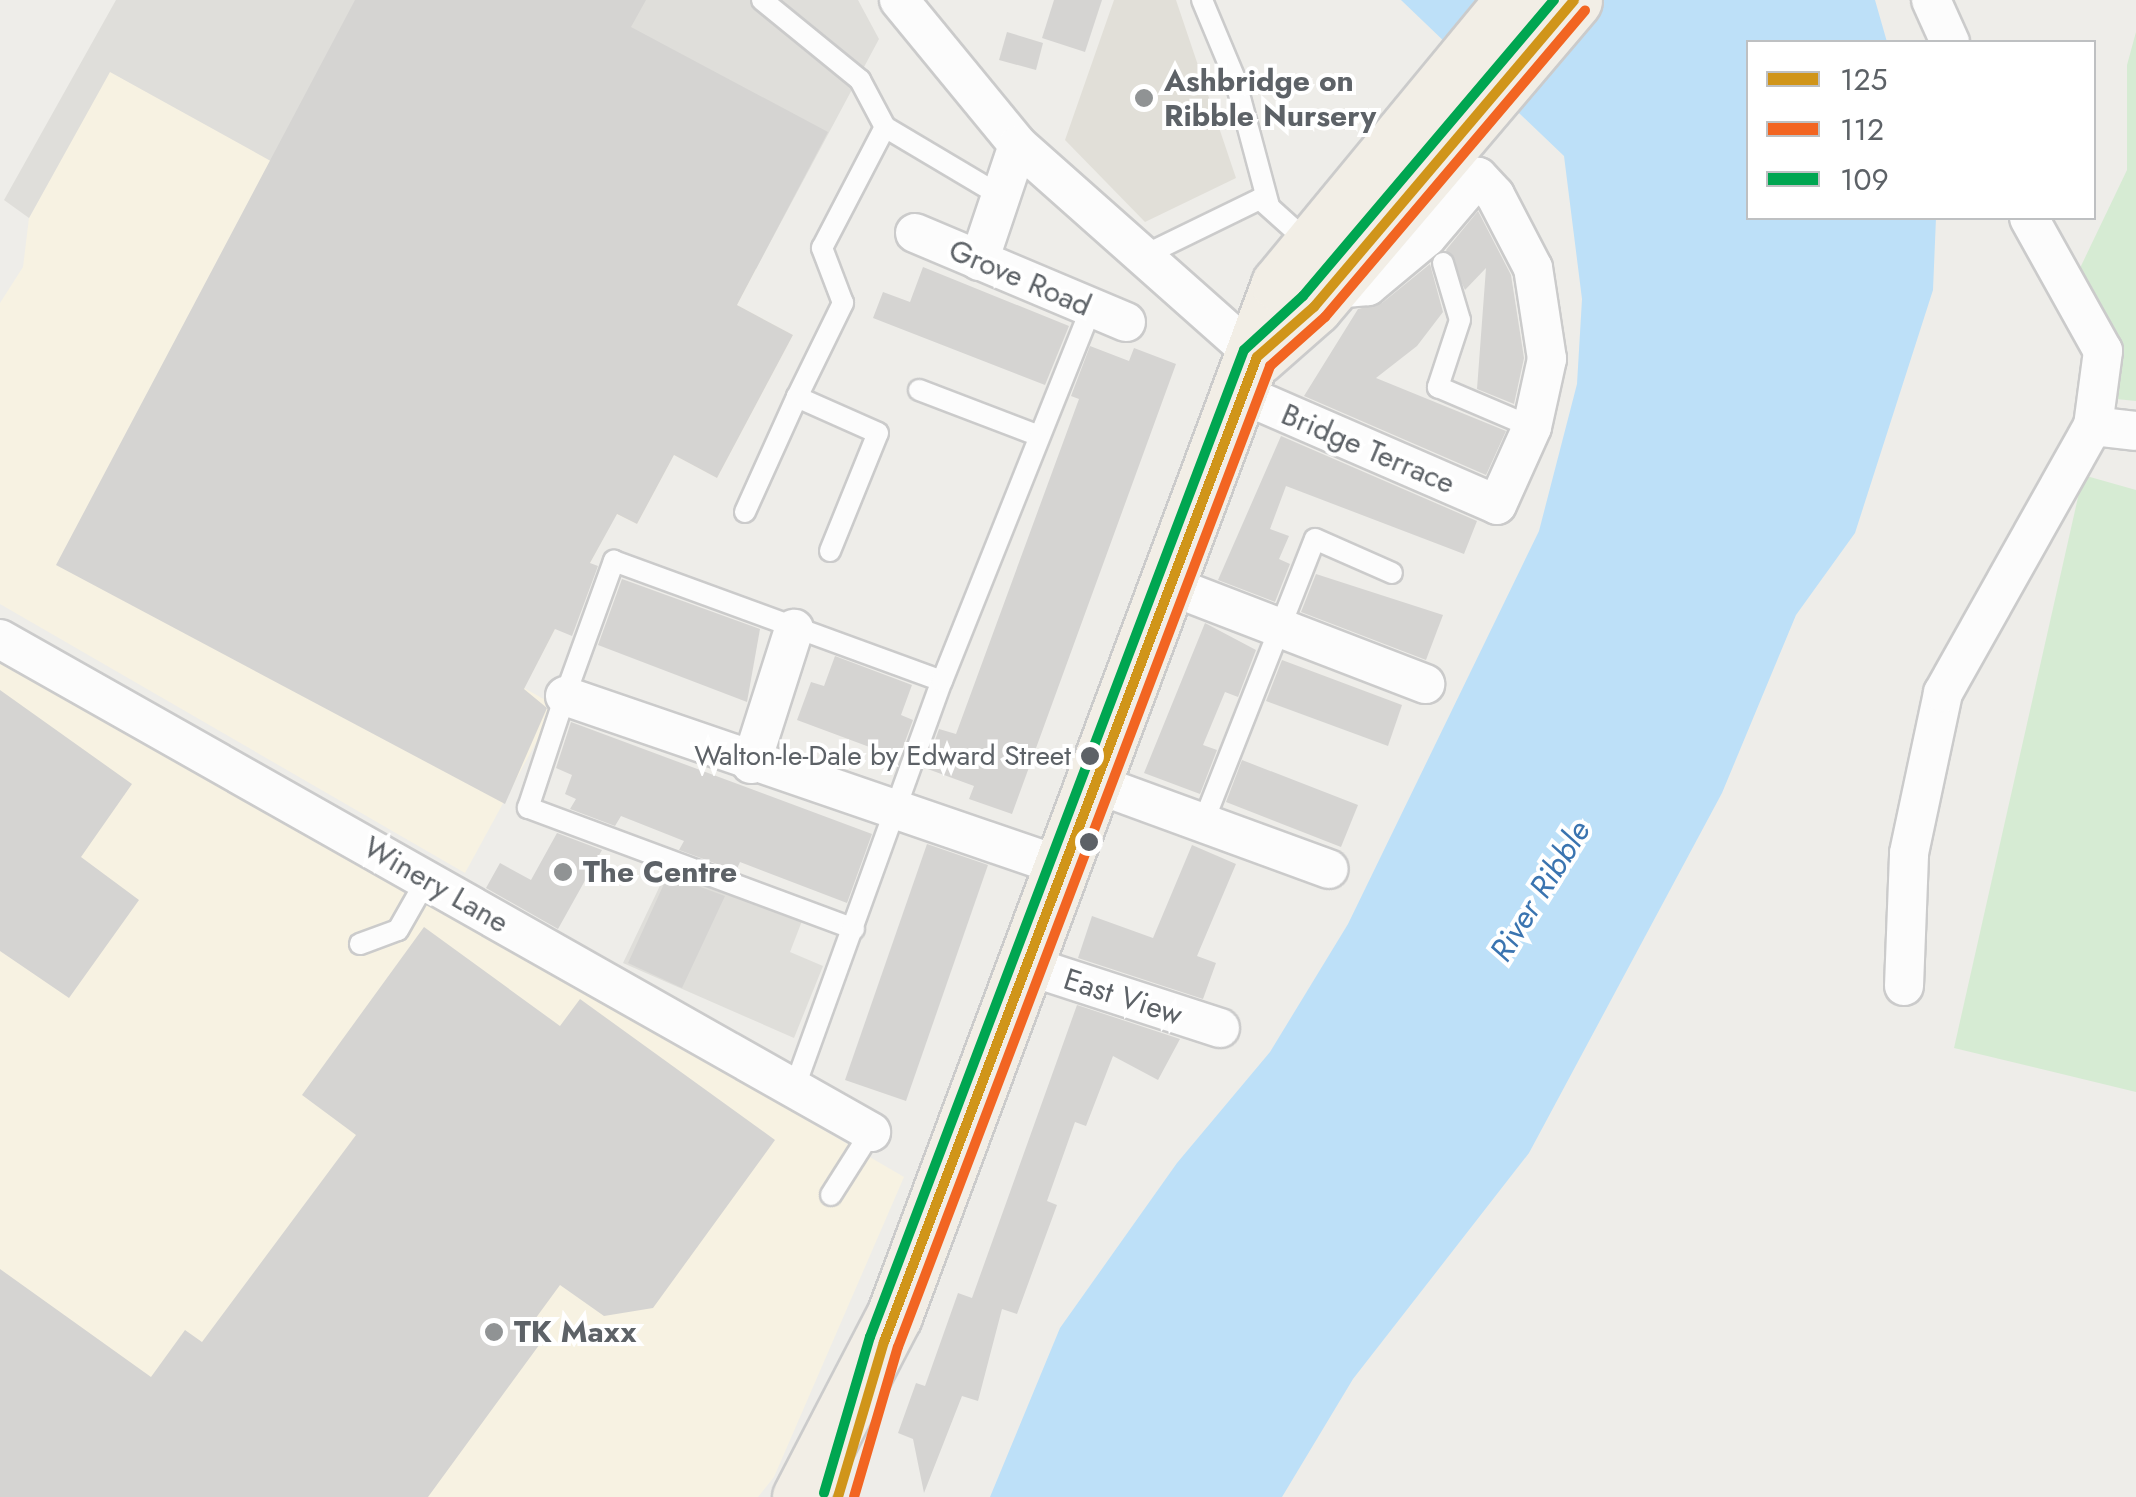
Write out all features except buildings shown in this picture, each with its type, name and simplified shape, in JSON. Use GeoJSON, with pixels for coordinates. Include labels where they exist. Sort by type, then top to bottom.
{"type":"FeatureCollection","features":[{"type":"Feature","properties":{"kind":"highway"},"geometry":{"type":"LineString","coordinates":[[1476,79],[1512,0]]}},
{"type":"Feature","properties":{"kind":"highway"},"geometry":{"type":"LineString","coordinates":[[838,1497],[884,1342],[1280,284],[1319,266],[1476,79],[1574,0]]}},
{"type":"Feature","properties":{"kind":"highway"},"geometry":{"type":"LineString","coordinates":[[800,1497],[884,1342]]}},
{"type":"Feature","properties":{"kind":"street","name":"Bridge Terrace"},"geometry":{"type":"LineString","coordinates":[[900,0],[1018,145],[1141,258],[1248,375],[1497,505],[1532,428]]}},
{"type":"Feature","properties":{"kind":"street"},"geometry":{"type":"LineString","coordinates":[[1930,0],[1949,40]]}},
{"type":"Feature","properties":{"kind":"street"},"geometry":{"type":"LineString","coordinates":[[979,261],[1018,145]]}},
{"type":"Feature","properties":{"kind":"street"},"geometry":{"type":"LineString","coordinates":[[1319,266],[1368,286],[1428,237],[1478,177],[1522,242],[1542,300],[1547,360],[1532,428]]}},
{"type":"Feature","properties":{"kind":"street"},"geometry":{"type":"LineString","coordinates":[[1904,986],[1909,853],[1943,693],[2093,426],[2102,351],[2030,220]]}},
{"type":"Feature","properties":{"kind":"street","name":"Grove Road"},"geometry":{"type":"LineString","coordinates":[[915,233],[1108,315]]}},
{"type":"Feature","properties":{"kind":"street"},"geometry":{"type":"LineString","coordinates":[[2093,426],[2136,431]]}},
{"type":"Feature","properties":{"kind":"street"},"geometry":{"type":"LineString","coordinates":[[1166,584],[1425,684]]}},
{"type":"Feature","properties":{"kind":"street"},"geometry":{"type":"LineString","coordinates":[[750,764],[794,630]]}},
{"type":"Feature","properties":{"kind":"street","name":"Winery Lane"},"geometry":{"type":"LineString","coordinates":[[0,639],[871,1132]]}},
{"type":"Feature","properties":{"kind":"street"},"geometry":{"type":"LineString","coordinates":[[565,696],[750,764],[1060,866]]}},
{"type":"Feature","properties":{"kind":"street"},"geometry":{"type":"LineString","coordinates":[[1091,782],[1330,869]]}},
{"type":"Feature","properties":{"kind":"street","name":"East View"},"geometry":{"type":"LineString","coordinates":[[1026,966],[1220,1028]]}},
{"type":"Feature","properties":{"kind":"lane"},"geometry":{"type":"LineString","coordinates":[[762,0],[860,80],[885,128],[1001,196]]}},
{"type":"Feature","properties":{"kind":"lane"},"geometry":{"type":"LineString","coordinates":[[1202,0],[1234,79],[1268,206]]}},
{"type":"Feature","properties":{"kind":"lane"},"geometry":{"type":"LineString","coordinates":[[745,512],[843,302],[822,248],[885,128]]}},
{"type":"Feature","properties":{"kind":"lane"},"geometry":{"type":"LineString","coordinates":[[1141,258],[1260,199],[1319,266]]}},
{"type":"Feature","properties":{"kind":"lane"},"geometry":{"type":"LineString","coordinates":[[1443,263],[1460,320],[1438,386],[1532,428]]}},
{"type":"Feature","properties":{"kind":"lane"},"geometry":{"type":"LineString","coordinates":[[794,1089],[942,682],[1037,435],[1108,315]]}},
{"type":"Feature","properties":{"kind":"lane"},"geometry":{"type":"LineString","coordinates":[[919,390],[1037,435]]}},
{"type":"Feature","properties":{"kind":"lane"},"geometry":{"type":"LineString","coordinates":[[797,397],[878,433],[830,551]]}},
{"type":"Feature","properties":{"kind":"lane"},"geometry":{"type":"LineString","coordinates":[[1203,823],[1315,539],[1392,573]]}},
{"type":"Feature","properties":{"kind":"lane"},"geometry":{"type":"LineString","coordinates":[[854,929],[528,808],[565,696],[614,561],[942,682]]}},
{"type":"Feature","properties":{"kind":"lane"},"geometry":{"type":"LineString","coordinates":[[360,944],[398,930],[427,879]]}},
{"type":"Feature","properties":{"kind":"lane"},"geometry":{"type":"LineString","coordinates":[[831,1195],[871,1132]]}},
{"type":"Feature","properties":{"kind":"shaded area"},"geometry":{"type":"Polygon","coordinates":[[[116,0],[858,0],[879,39],[756,269],[419,243],[110,72],[29,218],[4,200],[116,0]]]}},
{"type":"Feature","properties":{"kind":"shaded area","name":"Ashbridge on Ribble Nursery"},"geometry":{"type":"Polygon","coordinates":[[[1114,0],[1176,0],[1236,178],[1145,222],[1065,140],[1114,0]]]}},
{"type":"Feature","properties":{"kind":"shaded area"},"geometry":{"type":"Polygon","coordinates":[[[109,71],[419,242],[756,269],[737,305],[793,335],[717,478],[674,455],[637,524],[616,514],[524,688],[556,706],[465,873],[0,604],[0,303],[23,267],[29,218],[109,71]]]}},
{"type":"Feature","properties":{"kind":"shaded area"},"geometry":{"type":"Polygon","coordinates":[[[0,650],[904,1177],[774,1477],[758,1497],[0,1497],[0,650]]]}},
{"type":"Feature","properties":{"kind":"shaded area"},"geometry":{"type":"Polygon","coordinates":[[[667,871],[802,921],[790,952],[823,966],[794,1038],[623,963],[667,871]]]}},
{"type":"Feature","properties":{"kind":"green space"},"geometry":{"type":"Polygon","coordinates":[[[2136,32],[2136,401],[2116,399],[2069,291],[2127,170],[2127,65],[2136,32]]]}},
{"type":"Feature","properties":{"kind":"green space"},"geometry":{"type":"Polygon","coordinates":[[[2083,475],[2136,490],[2136,1092],[1954,1048],[2083,475]]]}},
{"type":"Feature","properties":{"kind":"water","name":"River Ribble"},"geometry":{"type":"Polygon","coordinates":[[[1401,0],[1875,0],[1886,40],[1746,40],[1746,220],[1936,220],[1933,290],[1855,533],[1796,615],[1722,793],[1529,1153],[1353,1379],[1282,1497],[990,1497],[1060,1328],[1177,1163],[1270,1052],[1348,924],[1539,531],[1577,384],[1582,299],[1564,156],[1401,0]]]}},
{"type":"Feature","properties":{"kind":"transit line","name":"109"},"geometry":{"type":"LineString","coordinates":[[824,1493],[870,1337],[1244,350],[1303,296],[1554,0]]}},
{"type":"Feature","properties":{"kind":"transit line","name":"125"},"geometry":{"type":"LineString","coordinates":[[838,1497],[884,1342],[1257,357],[1314,307],[1574,0]]}},
{"type":"Feature","properties":{"kind":"transit line","name":"112"},"geometry":{"type":"LineString","coordinates":[[854,1497],[898,1347],[1270,366],[1325,317],[1585,10]]}},
{"type":"Feature","properties":{"kind":"place","name":"Ashbridge on Ribble Nursery"},"geometry":{"type":"Point","coordinates":[1144,98]}},
{"type":"Feature","properties":{"kind":"place","name":"Walton-le-Dale by Edward Street"},"geometry":{"type":"Point","coordinates":[1090,756]}},
{"type":"Feature","properties":{"kind":"place","name":"The Centre"},"geometry":{"type":"Point","coordinates":[563,872]}},
{"type":"Feature","properties":{"kind":"place","name":"TK Maxx"},"geometry":{"type":"Point","coordinates":[494,1332]}}]}
